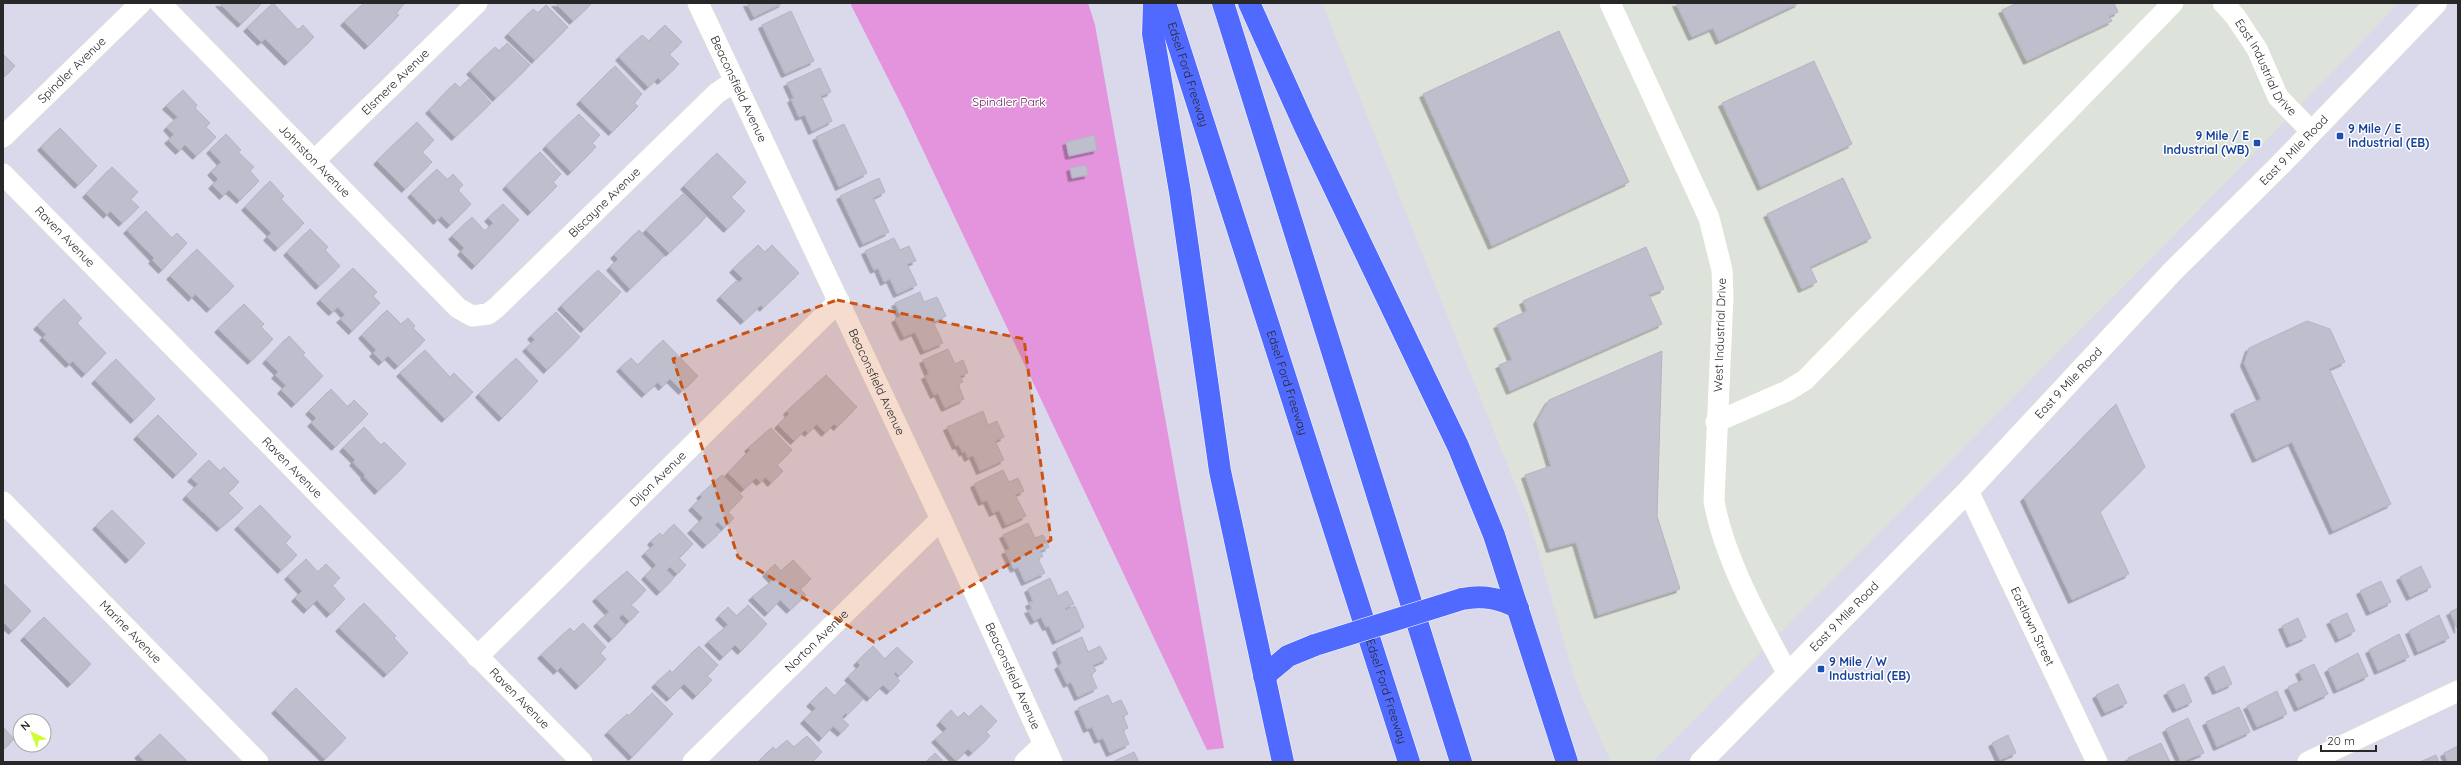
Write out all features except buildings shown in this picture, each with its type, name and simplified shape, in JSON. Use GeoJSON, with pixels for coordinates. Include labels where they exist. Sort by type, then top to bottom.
{"type":"FeatureCollection","features":[{"type":"Feature","properties":{"kind":"highway"},"geometry":{"type":"LineString","coordinates":[[1154,3],[1153,34],[1180,192],[1220,471],[1283,762]]}},
{"type":"Feature","properties":{"kind":"highway","name":"Edsel Ford Freeway"},"geometry":{"type":"LineString","coordinates":[[1165,3],[1409,762]]}},
{"type":"Feature","properties":{"kind":"highway"},"geometry":{"type":"LineString","coordinates":[[1222,3],[1461,762]]}},
{"type":"Feature","properties":{"kind":"highway"},"geometry":{"type":"LineString","coordinates":[[1249,3],[1304,127],[1458,446],[1494,535],[1567,762]]}},
{"type":"Feature","properties":{"kind":"highway"},"geometry":{"type":"LineString","coordinates":[[1264,676],[1288,656],[1315,645],[1462,599],[1488,597],[1501,600],[1518,608]]}},
{"type":"Feature","properties":{"kind":"main road","name":"East 9 Mile Road"},"geometry":{"type":"LineString","coordinates":[[1701,762],[1968,491],[2172,272],[2280,165],[2311,131],[2436,3]]}},
{"type":"Feature","properties":{"kind":"street","name":"Spindler Avenue"},"geometry":{"type":"LineString","coordinates":[[3,137],[141,3]]}},
{"type":"Feature","properties":{"kind":"street","name":"Johnston Avenue"},"geometry":{"type":"LineString","coordinates":[[160,3],[458,308],[472,316]]}},
{"type":"Feature","properties":{"kind":"street","name":"Elsmere Avenue"},"geometry":{"type":"LineString","coordinates":[[315,160],[477,3]]}},
{"type":"Feature","properties":{"kind":"street","name":"Beaconsfield Avenue"},"geometry":{"type":"LineString","coordinates":[[698,3],[941,519],[1048,753]]}},
{"type":"Feature","properties":{"kind":"street","name":"West Industrial Drive"},"geometry":{"type":"LineString","coordinates":[[1610,3],[1709,218],[1718,247],[1723,298],[1716,422],[1714,501],[1720,529],[1766,634],[1788,674]]}},
{"type":"Feature","properties":{"kind":"street"},"geometry":{"type":"LineString","coordinates":[[1716,422],[1788,392],[1805,380],[2173,3]]}},
{"type":"Feature","properties":{"kind":"street","name":"East Industrial Drive"},"geometry":{"type":"LineString","coordinates":[[2223,3],[2235,16],[2257,49],[2278,97],[2311,131]]}},
{"type":"Feature","properties":{"kind":"street","name":"Biscayne Avenue"},"geometry":{"type":"LineString","coordinates":[[472,316],[488,314],[496,308],[717,93],[735,81]]}},
{"type":"Feature","properties":{"kind":"street","name":"Raven Avenue"},"geometry":{"type":"LineString","coordinates":[[3,174],[582,762]]}},
{"type":"Feature","properties":{"kind":"street","name":"Dijon Avenue"},"geometry":{"type":"LineString","coordinates":[[477,657],[839,301]]}},
{"type":"Feature","properties":{"kind":"street","name":"Eastlawn Street"},"geometry":{"type":"LineString","coordinates":[[1968,491],[2097,762]]}},
{"type":"Feature","properties":{"kind":"street","name":"Marine Avenue"},"geometry":{"type":"LineString","coordinates":[[3,502],[258,762]]}},
{"type":"Feature","properties":{"kind":"street","name":"Norton Avenue"},"geometry":{"type":"LineString","coordinates":[[693,762],[941,519]]}},
{"type":"Feature","properties":{"kind":"street"},"geometry":{"type":"LineString","coordinates":[[2308,762],[2458,691]]}},
{"type":"Feature","properties":{"kind":"street"},"geometry":{"type":"LineString","coordinates":[[1025,762],[1048,753]]}},
{"type":"Feature","properties":{"kind":"highlighted area"},"geometry":{"type":"Polygon","coordinates":[[[837,300],[1024,339],[1051,540],[874,642],[738,557],[673,359],[837,300]]]}},
{"type":"Feature","properties":{"kind":"shaded area"},"geometry":{"type":"Polygon","coordinates":[[[1322,3],[2399,3],[2191,218],[1652,762],[1611,762],[1576,683],[1528,516],[1322,3]]]}},
{"type":"Feature","properties":{"kind":"green space","name":"Spindler Park"},"geometry":{"type":"Polygon","coordinates":[[[850,3],[1088,3],[1095,25],[1224,748],[1207,750],[904,110],[850,3]]]}},
{"type":"Feature","properties":{"kind":"place","name":"9 Mile / E Industrial (EB)"},"geometry":{"type":"Point","coordinates":[2340,136]}},
{"type":"Feature","properties":{"kind":"place","name":"9 Mile / E Industrial (WB)"},"geometry":{"type":"Point","coordinates":[2257,143]}},
{"type":"Feature","properties":{"kind":"place","name":"9 Mile / W Industrial (EB)"},"geometry":{"type":"Point","coordinates":[1821,669]}}]}
